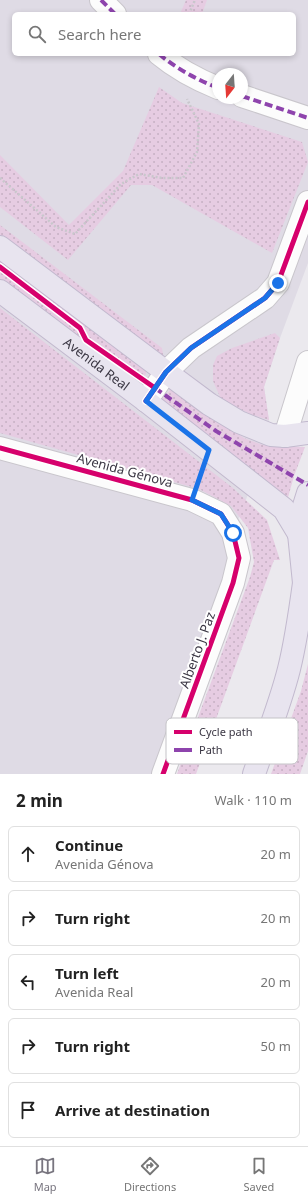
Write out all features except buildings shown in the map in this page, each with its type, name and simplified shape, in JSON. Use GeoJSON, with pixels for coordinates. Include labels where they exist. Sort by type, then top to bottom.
{"type":"FeatureCollection","features":[{"type":"Feature","properties":{"kind":"main road"},"geometry":{"type":"LineString","coordinates":[[0,247],[209,404],[239,422],[272,435],[285,436],[308,433]]}},
{"type":"Feature","properties":{"kind":"main road","name":"Avenida Real"},"geometry":{"type":"LineString","coordinates":[[0,291],[146,401],[284,509],[299,534]]}},
{"type":"Feature","properties":{"kind":"main road"},"geometry":{"type":"LineString","coordinates":[[274,718],[289,669],[306,589],[299,534],[303,509],[308,493]]}},
{"type":"Feature","properties":{"kind":"main road"},"geometry":{"type":"LineString","coordinates":[[254,774],[258,764]]}},
{"type":"Feature","properties":{"kind":"street"},"geometry":{"type":"LineString","coordinates":[[100,0],[113,12]]}},
{"type":"Feature","properties":{"kind":"street"},"geometry":{"type":"LineString","coordinates":[[165,59],[197,80],[212,86]]}},
{"type":"Feature","properties":{"kind":"street"},"geometry":{"type":"LineString","coordinates":[[248,98],[308,118]]}},
{"type":"Feature","properties":{"kind":"street"},"geometry":{"type":"LineString","coordinates":[[146,401],[166,372],[191,348],[265,298],[278,283],[308,202]]}},
{"type":"Feature","properties":{"kind":"street"},"geometry":{"type":"LineString","coordinates":[[285,436],[308,362]]}},
{"type":"Feature","properties":{"kind":"street","name":"Avenida Génova"},"geometry":{"type":"LineString","coordinates":[[0,448],[192,500],[221,514],[233,533]]}},
{"type":"Feature","properties":{"kind":"street","name":"Alberto J. Paz"},"geometry":{"type":"LineString","coordinates":[[184,718],[233,583],[239,558],[233,533]]}},
{"type":"Feature","properties":{"kind":"street","name":"Alberto J. Paz"},"geometry":{"type":"LineString","coordinates":[[163,774],[167,764]]}},
{"type":"Feature","properties":{"kind":"path"},"geometry":{"type":"LineString","coordinates":[[190,12],[194,0]]}},
{"type":"Feature","properties":{"kind":"path"},"geometry":{"type":"LineString","coordinates":[[0,178],[56,227],[75,234],[121,184],[139,174],[162,178],[183,178],[197,152],[199,124],[165,59]]}},
{"type":"Feature","properties":{"kind":"shaded area"},"geometry":{"type":"Polygon","coordinates":[[[0,0],[308,0],[308,263],[280,338],[264,387],[271,435],[233,533],[239,558],[183,718],[166,718],[167,764],[163,774],[0,774],[0,0]]]}},
{"type":"Feature","properties":{"kind":"shaded area"},"geometry":{"type":"Polygon","coordinates":[[[186,0],[207,0],[203,12],[181,12],[186,0]]]}},
{"type":"Feature","properties":{"kind":"shaded area"},"geometry":{"type":"Polygon","coordinates":[[[159,87],[182,103],[302,142],[308,162],[272,253],[152,185],[131,185],[68,260],[0,207],[0,155],[69,225],[123,171],[159,87]]]}},
{"type":"Feature","properties":{"kind":"shaded area"},"geometry":{"type":"Polygon","coordinates":[[[0,225],[162,348],[166,372],[0,247],[0,225]]]}},
{"type":"Feature","properties":{"kind":"shaded area"},"geometry":{"type":"Polygon","coordinates":[[[0,257],[146,366],[146,374],[138,383],[0,283],[0,257]]]}},
{"type":"Feature","properties":{"kind":"shaded area"},"geometry":{"type":"Polygon","coordinates":[[[0,308],[233,488],[267,520],[280,560],[274,560],[216,718],[198,718],[250,577],[254,562],[248,528],[231,506],[199,489],[0,433],[0,308]]]}},
{"type":"Feature","properties":{"kind":"shaded area"},"geometry":{"type":"Polygon","coordinates":[[[275,333],[280,338],[264,387],[269,420],[250,414],[221,399],[213,381],[213,365],[217,356],[232,348],[275,333]]]}},
{"type":"Feature","properties":{"kind":"shaded area"},"geometry":{"type":"Polygon","coordinates":[[[174,386],[220,422],[244,438],[263,445],[305,447],[294,476],[287,501],[159,402],[174,386]]]}},
{"type":"Feature","properties":{"kind":"shaded area"},"geometry":{"type":"Polygon","coordinates":[[[308,664],[308,751],[300,774],[271,774],[275,764],[298,764],[298,718],[291,718],[301,691],[308,664]]]}},
{"type":"Feature","properties":{"kind":"shaded area"},"geometry":{"type":"Polygon","coordinates":[[[181,764],[200,764],[196,774],[177,774],[181,764]]]}},
{"type":"Feature","properties":{"kind":"marked path"},"geometry":{"type":"LineString","coordinates":[[101,0],[113,12]]}},
{"type":"Feature","properties":{"kind":"marked path"},"geometry":{"type":"LineString","coordinates":[[162,56],[187,73],[212,85]]}},
{"type":"Feature","properties":{"kind":"marked path"},"geometry":{"type":"LineString","coordinates":[[248,98],[308,118]]}},
{"type":"Feature","properties":{"kind":"marked path"},"geometry":{"type":"LineString","coordinates":[[155,388],[216,431],[308,485]]}},
{"type":"Feature","properties":{"kind":"cycle path"},"geometry":{"type":"LineString","coordinates":[[146,401],[166,372],[191,348],[265,298],[278,283],[308,202]]}},
{"type":"Feature","properties":{"kind":"cycle path"},"geometry":{"type":"LineString","coordinates":[[0,267],[80,328],[86,340],[155,388]]}},
{"type":"Feature","properties":{"kind":"cycle path"},"geometry":{"type":"LineString","coordinates":[[0,448],[192,500],[221,514],[233,533],[239,558],[233,583],[184,718]]}},
{"type":"Feature","properties":{"kind":"cycle path"},"geometry":{"type":"LineString","coordinates":[[163,774],[167,764]]}},
{"type":"Feature","properties":{"kind":"route"},"geometry":{"type":"LineString","coordinates":[[233,533],[221,514],[192,500],[209,450],[146,401],[166,372],[191,348],[265,298],[278,283]]}}]}
